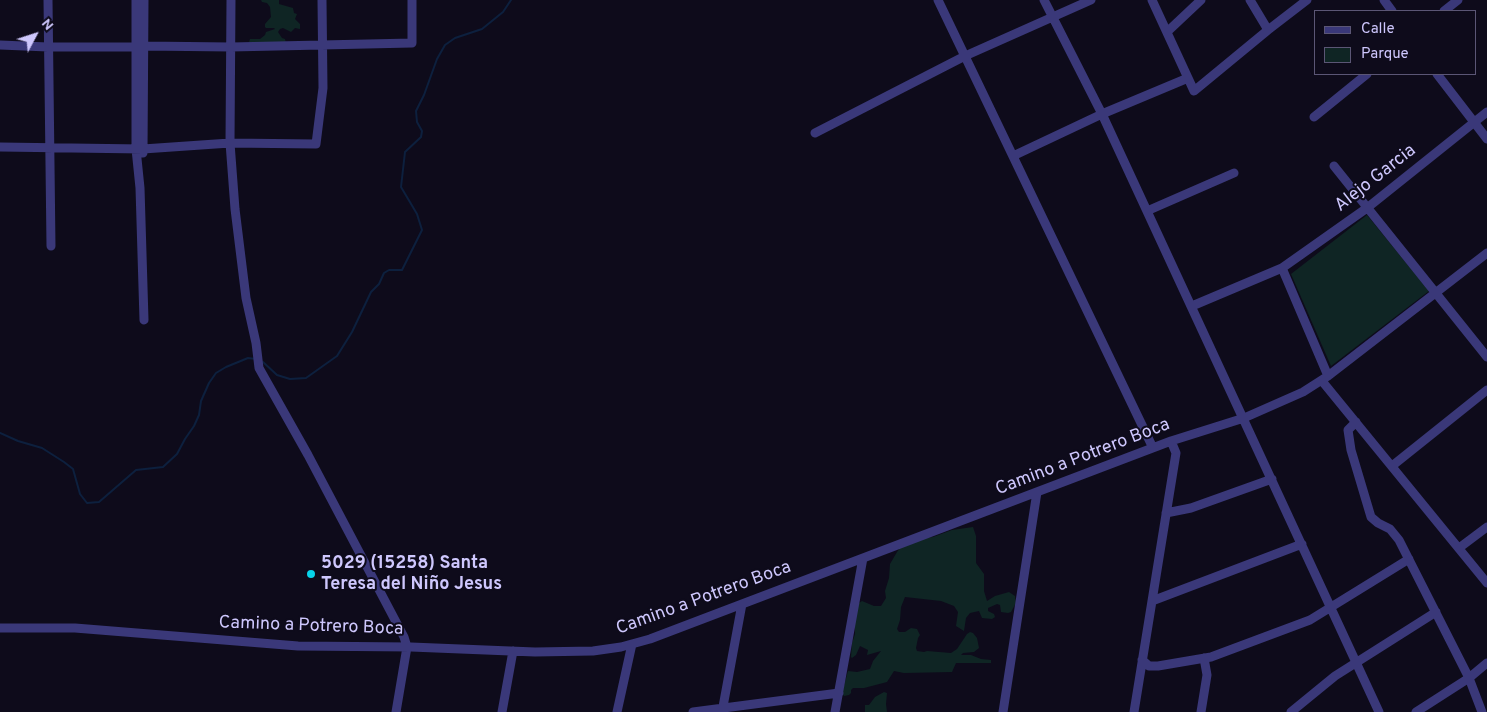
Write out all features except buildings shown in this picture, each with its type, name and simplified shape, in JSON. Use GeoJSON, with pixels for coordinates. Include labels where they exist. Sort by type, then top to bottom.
{"type":"FeatureCollection","features":[{"type":"Feature","properties":{"kind":"street"},"geometry":{"type":"LineString","coordinates":[[48,0],[51,246]]}},
{"type":"Feature","properties":{"kind":"street"},"geometry":{"type":"LineString","coordinates":[[136,0],[140,47],[140,188],[144,320]]}},
{"type":"Feature","properties":{"kind":"street"},"geometry":{"type":"LineString","coordinates":[[140,47],[144,0]]}},
{"type":"Feature","properties":{"kind":"street"},"geometry":{"type":"LineString","coordinates":[[231,0],[230,144],[234,209],[246,298],[258,357],[263,376],[308,455],[404,637],[407,647],[396,712]]}},
{"type":"Feature","properties":{"kind":"street"},"geometry":{"type":"LineString","coordinates":[[0,147],[140,149],[230,144],[316,144],[323,88],[322,0]]}},
{"type":"Feature","properties":{"kind":"street"},"geometry":{"type":"LineString","coordinates":[[0,45],[48,47],[231,47],[412,43],[412,0]]}},
{"type":"Feature","properties":{"kind":"street"},"geometry":{"type":"LineString","coordinates":[[938,0],[1153,448]]}},
{"type":"Feature","properties":{"kind":"street"},"geometry":{"type":"LineString","coordinates":[[1044,0],[1102,114],[1379,712]]}},
{"type":"Feature","properties":{"kind":"street"},"geometry":{"type":"LineString","coordinates":[[815,133],[965,56],[1091,0]]}},
{"type":"Feature","properties":{"kind":"street"},"geometry":{"type":"LineString","coordinates":[[1152,0],[1194,91],[1307,0]]}},
{"type":"Feature","properties":{"kind":"street"},"geometry":{"type":"LineString","coordinates":[[1168,32],[1201,0]]}},
{"type":"Feature","properties":{"kind":"street"},"geometry":{"type":"LineString","coordinates":[[1250,0],[1268,30]]}},
{"type":"Feature","properties":{"kind":"street"},"geometry":{"type":"LineString","coordinates":[[1445,10],[1458,0]]}},
{"type":"Feature","properties":{"kind":"street"},"geometry":{"type":"LineString","coordinates":[[1314,116],[1366,75]]}},
{"type":"Feature","properties":{"kind":"street"},"geometry":{"type":"LineString","coordinates":[[1439,75],[1487,139]]}},
{"type":"Feature","properties":{"kind":"street"},"geometry":{"type":"LineString","coordinates":[[1013,156],[1102,114],[1188,78]]}},
{"type":"Feature","properties":{"kind":"street","name":"Alejo Garcia"},"geometry":{"type":"LineString","coordinates":[[1192,306],[1282,268],[1367,208],[1487,112]]}},
{"type":"Feature","properties":{"kind":"street"},"geometry":{"type":"LineString","coordinates":[[1334,166],[1487,357]]}},
{"type":"Feature","properties":{"kind":"street"},"geometry":{"type":"LineString","coordinates":[[1147,211],[1234,173]]}},
{"type":"Feature","properties":{"kind":"street"},"geometry":{"type":"LineString","coordinates":[[1325,379],[1487,253]]}},
{"type":"Feature","properties":{"kind":"street"},"geometry":{"type":"LineString","coordinates":[[1282,268],[1325,379],[1356,422],[1487,583]]}},
{"type":"Feature","properties":{"kind":"street","name":"Camino a Potrero Boca"},"geometry":{"type":"LineString","coordinates":[[0,628],[75,628],[298,646],[593,651],[632,644],[650,639],[1171,441],[1244,418],[1302,392],[1325,379]]}},
{"type":"Feature","properties":{"kind":"street"},"geometry":{"type":"LineString","coordinates":[[1392,466],[1487,390]]}},
{"type":"Feature","properties":{"kind":"street"},"geometry":{"type":"LineString","coordinates":[[1356,422],[1348,430],[1351,450],[1372,517],[1378,523],[1390,528],[1409,559],[1469,678],[1482,712]]}},
{"type":"Feature","properties":{"kind":"street"},"geometry":{"type":"LineString","coordinates":[[1134,712],[1176,453],[1171,441]]}},
{"type":"Feature","properties":{"kind":"street"},"geometry":{"type":"LineString","coordinates":[[1166,513],[1191,508],[1272,479]]}},
{"type":"Feature","properties":{"kind":"street"},"geometry":{"type":"LineString","coordinates":[[1004,712],[1037,492]]}},
{"type":"Feature","properties":{"kind":"street"},"geometry":{"type":"LineString","coordinates":[[1460,548],[1487,527]]}},
{"type":"Feature","properties":{"kind":"street"},"geometry":{"type":"LineString","coordinates":[[1152,601],[1302,544]]}},
{"type":"Feature","properties":{"kind":"street"},"geometry":{"type":"LineString","coordinates":[[835,712],[863,558]]}},
{"type":"Feature","properties":{"kind":"street"},"geometry":{"type":"LineString","coordinates":[[1142,660],[1149,666],[1158,666],[1212,657],[1310,620],[1409,559]]}},
{"type":"Feature","properties":{"kind":"street"},"geometry":{"type":"LineString","coordinates":[[722,710],[742,604]]}},
{"type":"Feature","properties":{"kind":"street"},"geometry":{"type":"LineString","coordinates":[[1290,712],[1336,676],[1436,612]]}},
{"type":"Feature","properties":{"kind":"street"},"geometry":{"type":"LineString","coordinates":[[617,712],[632,644]]}},
{"type":"Feature","properties":{"kind":"street"},"geometry":{"type":"LineString","coordinates":[[502,712],[513,651]]}},
{"type":"Feature","properties":{"kind":"street"},"geometry":{"type":"LineString","coordinates":[[1201,712],[1206,675],[1204,658]]}},
{"type":"Feature","properties":{"kind":"street"},"geometry":{"type":"LineString","coordinates":[[1416,712],[1469,678],[1487,663]]}},
{"type":"Feature","properties":{"kind":"street"},"geometry":{"type":"LineString","coordinates":[[693,712],[722,710],[839,693]]}},
{"type":"Feature","properties":{"kind":"green space"},"geometry":{"type":"Polygon","coordinates":[[[261,0],[279,0],[279,4],[293,8],[294,13],[297,14],[295,19],[300,24],[300,29],[295,28],[291,32],[283,28],[278,32],[285,39],[286,43],[252,44],[249,42],[250,39],[260,39],[266,32],[275,29],[265,27],[265,24],[271,17],[270,7],[261,0]]]}},
{"type":"Feature","properties":{"kind":"green space"},"geometry":{"type":"Polygon","coordinates":[[[1367,215],[1429,291],[1331,366],[1291,274],[1367,215]]]}},
{"type":"Feature","properties":{"kind":"green space"},"geometry":{"type":"Polygon","coordinates":[[[973,527],[976,536],[976,563],[984,574],[984,591],[987,601],[995,596],[1009,592],[1015,596],[1016,603],[1011,612],[1001,612],[1000,605],[997,604],[988,608],[988,611],[994,614],[995,617],[992,619],[982,618],[979,611],[970,613],[966,618],[964,631],[956,626],[958,612],[954,606],[941,601],[905,597],[897,629],[899,632],[905,632],[911,628],[917,629],[920,635],[916,648],[917,651],[924,652],[951,653],[957,649],[967,634],[973,633],[977,638],[979,648],[974,652],[961,655],[971,655],[991,660],[991,663],[956,663],[952,672],[904,673],[894,671],[887,682],[864,688],[853,688],[849,695],[844,696],[842,693],[848,671],[857,672],[870,669],[873,661],[881,651],[867,655],[868,650],[860,646],[856,655],[851,657],[855,634],[855,617],[859,603],[862,601],[874,606],[881,606],[886,598],[885,591],[889,578],[890,564],[900,548],[952,530],[973,527]]]}},
{"type":"Feature","properties":{"kind":"green space"},"geometry":{"type":"Polygon","coordinates":[[[884,692],[887,693],[887,712],[865,712],[865,705],[869,705],[875,697],[884,692]]]}},
{"type":"Feature","properties":{"kind":"waterway"},"geometry":{"type":"LineString","coordinates":[[263,362],[277,375],[290,379],[306,378],[337,356],[352,332],[371,292],[379,284],[384,273],[389,270],[402,270],[422,230],[417,214],[401,187],[405,152],[421,137],[422,131],[417,122],[416,111],[437,59],[445,45],[455,38],[482,29],[503,12],[511,0]]}},
{"type":"Feature","properties":{"kind":"waterway"},"geometry":{"type":"LineString","coordinates":[[0,433],[42,448],[64,462],[73,469],[80,494],[87,503],[99,502],[136,470],[163,467],[177,454],[194,426],[199,415],[201,401],[216,373],[248,358],[256,359]]}},
{"type":"Feature","properties":{"kind":"place","name":"5029 (15258) Santa Teresa del Niño Jesus"},"geometry":{"type":"Point","coordinates":[311,574]}}]}
